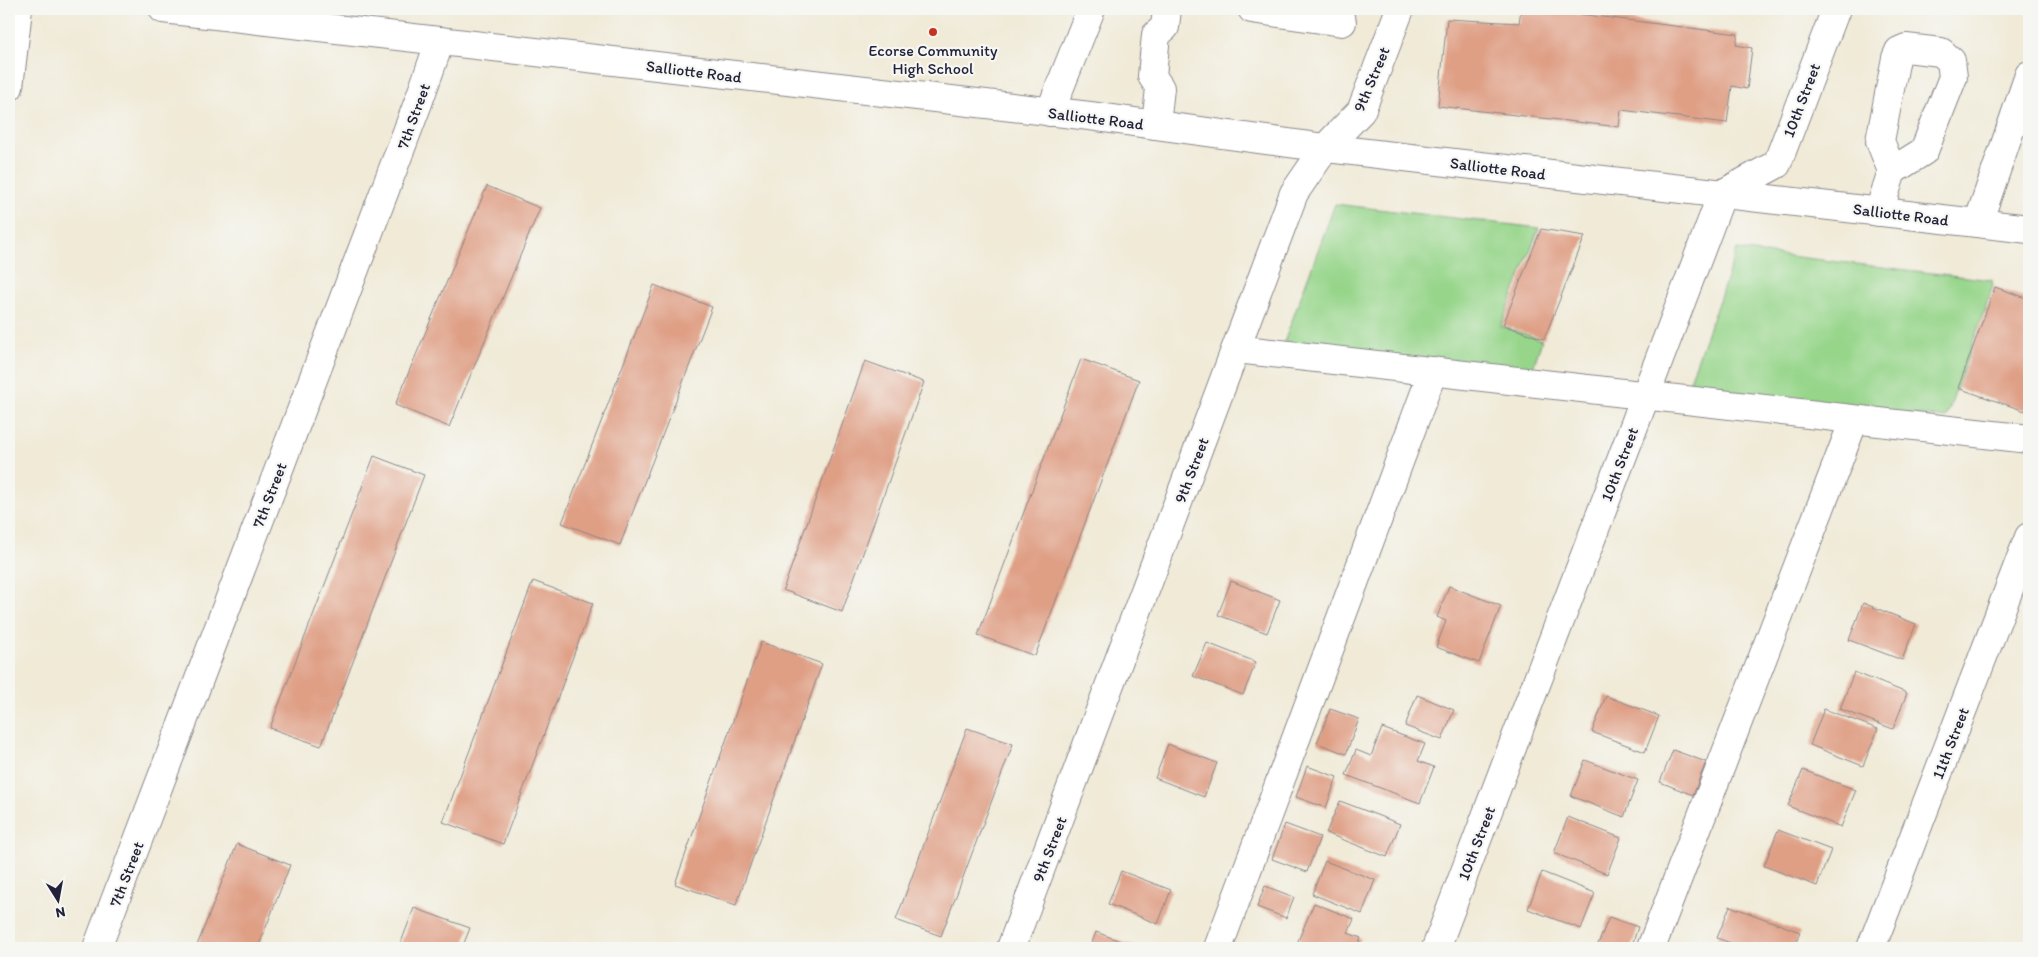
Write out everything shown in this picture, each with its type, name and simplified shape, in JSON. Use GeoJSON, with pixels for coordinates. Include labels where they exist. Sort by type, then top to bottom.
{"type":"FeatureCollection","features":[{"type":"Feature","properties":{"kind":"street"},"geometry":{"type":"LineString","coordinates":[[9,87],[18,9]]}},
{"type":"Feature","properties":{"kind":"street","name":"Salliotte Road"},"geometry":{"type":"LineString","coordinates":[[163,9],[1050,112],[1325,148],[2029,229]]}},
{"type":"Feature","properties":{"kind":"street"},"geometry":{"type":"LineString","coordinates":[[1050,112],[1091,9]]}},
{"type":"Feature","properties":{"kind":"street"},"geometry":{"type":"LineString","coordinates":[[1252,9],[1342,22]]}},
{"type":"Feature","properties":{"kind":"street","name":"9th Street"},"geometry":{"type":"LineString","coordinates":[[1012,948],[1294,194],[1325,148],[1361,111],[1400,9]]}},
{"type":"Feature","properties":{"kind":"street","name":"10th Street"},"geometry":{"type":"LineString","coordinates":[[1436,948],[1722,194],[1777,164],[1836,9]]}},
{"type":"Feature","properties":{"kind":"street"},"geometry":{"type":"LineString","coordinates":[[1156,125],[1160,88],[1172,78],[1173,36],[1166,18]]}},
{"type":"Feature","properties":{"kind":"street","name":"7th Street"},"geometry":{"type":"LineString","coordinates":[[97,948],[411,122],[440,41]]}},
{"type":"Feature","properties":{"kind":"street"},"geometry":{"type":"LineString","coordinates":[[1978,223],[2029,75]]}},
{"type":"Feature","properties":{"kind":"street"},"geometry":{"type":"LineString","coordinates":[[1879,212],[1892,170]]}},
{"type":"Feature","properties":{"kind":"street"},"geometry":{"type":"LineString","coordinates":[[1236,348],[2029,439]]}},
{"type":"Feature","properties":{"kind":"street"},"geometry":{"type":"LineString","coordinates":[[1218,948],[1433,371]]}},
{"type":"Feature","properties":{"kind":"street"},"geometry":{"type":"LineString","coordinates":[[1651,948],[1854,420]]}},
{"type":"Feature","properties":{"kind":"street","name":"11th Street"},"geometry":{"type":"LineString","coordinates":[[1872,948],[2029,537]]}},
{"type":"Feature","properties":{"kind":"green space"},"geometry":{"type":"Polygon","coordinates":[[[1335,204],[1539,228],[1501,326],[1542,340],[1530,377],[1283,345],[1335,204]]]}},
{"type":"Feature","properties":{"kind":"green space"},"geometry":{"type":"Polygon","coordinates":[[[1737,250],[1992,280],[1993,286],[1946,418],[1687,389],[1737,250]]]}},
{"type":"Feature","properties":{"kind":"building"},"geometry":{"type":"Polygon","coordinates":[[[1521,9],[1539,9],[1738,34],[1736,45],[1752,48],[1747,89],[1732,86],[1727,123],[1621,110],[1619,127],[1438,106],[1447,19],[1519,23],[1521,9]]]}},
{"type":"Feature","properties":{"kind":"building"},"geometry":{"type":"Polygon","coordinates":[[[487,186],[540,208],[449,427],[395,405],[487,186]]]}},
{"type":"Feature","properties":{"kind":"building"},"geometry":{"type":"Polygon","coordinates":[[[1541,229],[1585,236],[1544,339],[1503,325],[1541,229]]]}},
{"type":"Feature","properties":{"kind":"building"},"geometry":{"type":"Polygon","coordinates":[[[654,285],[712,307],[620,545],[562,523],[654,285]]]}},
{"type":"Feature","properties":{"kind":"building"},"geometry":{"type":"Polygon","coordinates":[[[1995,287],[2029,299],[2029,401],[2025,411],[1958,388],[1995,287]]]}},
{"type":"Feature","properties":{"kind":"building"},"geometry":{"type":"Polygon","coordinates":[[[1081,359],[1139,380],[1035,656],[978,635],[1081,359]]]}},
{"type":"Feature","properties":{"kind":"building"},"geometry":{"type":"Polygon","coordinates":[[[865,361],[924,382],[842,612],[783,590],[865,361]]]}},
{"type":"Feature","properties":{"kind":"building"},"geometry":{"type":"Polygon","coordinates":[[[374,456],[424,475],[321,746],[270,728],[374,456]]]}},
{"type":"Feature","properties":{"kind":"building"},"geometry":{"type":"Polygon","coordinates":[[[533,581],[593,603],[503,844],[443,822],[533,581]]]}},
{"type":"Feature","properties":{"kind":"building"},"geometry":{"type":"Polygon","coordinates":[[[1231,581],[1280,600],[1267,633],[1218,615],[1231,581]]]}},
{"type":"Feature","properties":{"kind":"building"},"geometry":{"type":"Polygon","coordinates":[[[1449,586],[1501,606],[1479,663],[1436,647],[1446,621],[1437,617],[1449,586]]]}},
{"type":"Feature","properties":{"kind":"building"},"geometry":{"type":"Polygon","coordinates":[[[1863,603],[1916,624],[1902,660],[1849,640],[1863,603]]]}},
{"type":"Feature","properties":{"kind":"building"},"geometry":{"type":"Polygon","coordinates":[[[761,642],[822,664],[736,905],[675,884],[761,642]]]}},
{"type":"Feature","properties":{"kind":"building"},"geometry":{"type":"Polygon","coordinates":[[[1207,643],[1256,662],[1243,695],[1193,676],[1207,643]]]}},
{"type":"Feature","properties":{"kind":"building"},"geometry":{"type":"Polygon","coordinates":[[[1854,672],[1907,693],[1893,729],[1840,709],[1854,672]]]}},
{"type":"Feature","properties":{"kind":"building"},"geometry":{"type":"Polygon","coordinates":[[[1417,695],[1454,710],[1442,740],[1405,726],[1417,695]]]}},
{"type":"Feature","properties":{"kind":"building"},"geometry":{"type":"Polygon","coordinates":[[[1606,696],[1659,716],[1645,752],[1592,732],[1606,696]]]}},
{"type":"Feature","properties":{"kind":"building"},"geometry":{"type":"Polygon","coordinates":[[[1330,709],[1359,719],[1346,754],[1317,743],[1330,709]]]}},
{"type":"Feature","properties":{"kind":"building"},"geometry":{"type":"Polygon","coordinates":[[[1824,709],[1878,729],[1863,766],[1810,745],[1824,709]]]}},
{"type":"Feature","properties":{"kind":"building"},"geometry":{"type":"Polygon","coordinates":[[[967,728],[1013,744],[941,936],[896,920],[967,728]]]}},
{"type":"Feature","properties":{"kind":"building"},"geometry":{"type":"Polygon","coordinates":[[[1382,728],[1425,744],[1418,761],[1434,767],[1420,803],[1346,775],[1356,750],[1371,756],[1382,728]]]}},
{"type":"Feature","properties":{"kind":"building"},"geometry":{"type":"Polygon","coordinates":[[[1168,744],[1217,763],[1204,797],[1155,778],[1168,744]]]}},
{"type":"Feature","properties":{"kind":"building"},"geometry":{"type":"Polygon","coordinates":[[[1673,750],[1706,762],[1693,795],[1660,782],[1673,750]]]}},
{"type":"Feature","properties":{"kind":"building"},"geometry":{"type":"Polygon","coordinates":[[[1585,760],[1638,780],[1624,817],[1571,796],[1585,760]]]}},
{"type":"Feature","properties":{"kind":"building"},"geometry":{"type":"Polygon","coordinates":[[[1307,766],[1337,777],[1326,808],[1296,797],[1307,766]]]}},
{"type":"Feature","properties":{"kind":"building"},"geometry":{"type":"Polygon","coordinates":[[[1803,770],[1856,790],[1841,827],[1788,806],[1803,770]]]}},
{"type":"Feature","properties":{"kind":"building"},"geometry":{"type":"Polygon","coordinates":[[[1340,801],[1400,824],[1387,857],[1326,833],[1340,801]]]}},
{"type":"Feature","properties":{"kind":"building"},"geometry":{"type":"Polygon","coordinates":[[[1568,817],[1621,838],[1607,874],[1554,853],[1568,817]]]}},
{"type":"Feature","properties":{"kind":"building"},"geometry":{"type":"Polygon","coordinates":[[[1285,824],[1320,837],[1307,872],[1272,859],[1285,824]]]}},
{"type":"Feature","properties":{"kind":"building"},"geometry":{"type":"Polygon","coordinates":[[[1778,830],[1831,850],[1817,886],[1764,866],[1778,830]]]}},
{"type":"Feature","properties":{"kind":"building"},"geometry":{"type":"Polygon","coordinates":[[[237,844],[290,865],[258,948],[196,948],[237,844]]]}},
{"type":"Feature","properties":{"kind":"building"},"geometry":{"type":"Polygon","coordinates":[[[1325,861],[1375,880],[1362,914],[1312,894],[1325,861]]]}},
{"type":"Feature","properties":{"kind":"building"},"geometry":{"type":"Polygon","coordinates":[[[1121,871],[1171,890],[1158,924],[1108,904],[1121,871]]]}},
{"type":"Feature","properties":{"kind":"building"},"geometry":{"type":"Polygon","coordinates":[[[1542,872],[1595,893],[1581,929],[1528,909],[1542,872]]]}},
{"type":"Feature","properties":{"kind":"building"},"geometry":{"type":"Polygon","coordinates":[[[1265,886],[1294,897],[1286,918],[1257,907],[1265,886]]]}},
{"type":"Feature","properties":{"kind":"building"},"geometry":{"type":"Polygon","coordinates":[[[1314,903],[1354,919],[1348,933],[1361,938],[1357,948],[1295,948],[1314,903]]]}},
{"type":"Feature","properties":{"kind":"building"},"geometry":{"type":"Polygon","coordinates":[[[1730,906],[1800,932],[1794,948],[1744,948],[1717,938],[1730,906]]]}},
{"type":"Feature","properties":{"kind":"building"},"geometry":{"type":"Polygon","coordinates":[[[414,908],[470,928],[462,948],[399,948],[414,908]]]}},
{"type":"Feature","properties":{"kind":"building"},"geometry":{"type":"Polygon","coordinates":[[[1609,917],[1638,927],[1631,948],[1597,947],[1609,917]]]}},
{"type":"Feature","properties":{"kind":"building"},"geometry":{"type":"Polygon","coordinates":[[[1096,932],[1139,948],[1090,948],[1096,932]]]}},
{"type":"Feature","properties":{"kind":"place","name":"Ecorse Community High School"},"geometry":{"type":"Point","coordinates":[933,32]}}]}
